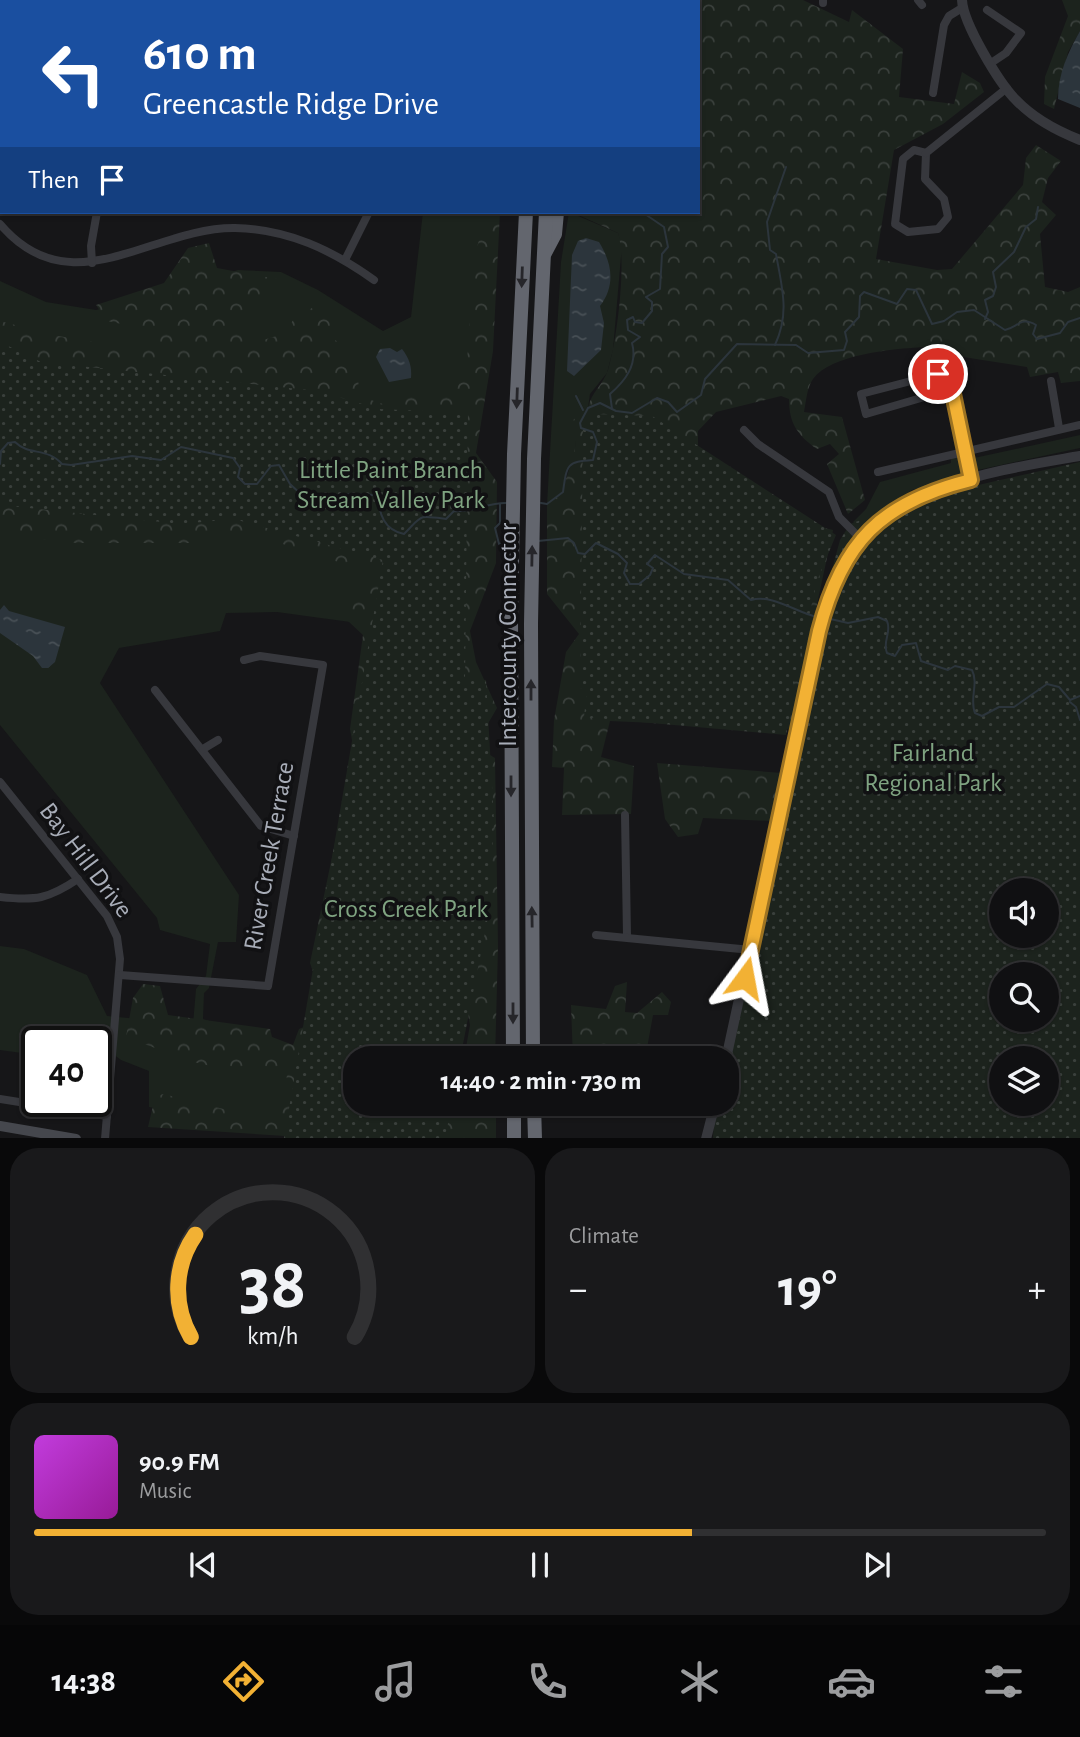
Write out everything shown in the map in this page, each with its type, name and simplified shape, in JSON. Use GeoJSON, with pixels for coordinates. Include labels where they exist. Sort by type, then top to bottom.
{"type":"FeatureCollection","features":[{"type":"Feature","properties":{"kind":"highway","name":"Intercounty Connector"},"geometry":{"type":"LineString","coordinates":[[513,1046],[514,454],[526,214]]}},
{"type":"Feature","properties":{"kind":"highway","name":"Intercounty Connector"},"geometry":{"type":"LineString","coordinates":[[533,1046],[531,624],[534,459],[546,214]]}},
{"type":"Feature","properties":{"kind":"highway"},"geometry":{"type":"LineString","coordinates":[[544,254],[555,233],[557,214]]}},
{"type":"Feature","properties":{"kind":"highway"},"geometry":{"type":"LineString","coordinates":[[514,1116],[514,1138]]}},
{"type":"Feature","properties":{"kind":"highway"},"geometry":{"type":"LineString","coordinates":[[534,1116],[535,1138]]}},
{"type":"Feature","properties":{"kind":"main road"},"geometry":{"type":"LineString","coordinates":[[0,1126],[69,1138]]}},
{"type":"Feature","properties":{"kind":"street"},"geometry":{"type":"LineString","coordinates":[[933,93],[944,25],[948,16],[962,4],[977,42],[1014,99],[1039,118],[1080,140]]}},
{"type":"Feature","properties":{"kind":"street"},"geometry":{"type":"LineString","coordinates":[[987,10],[1021,33],[1006,53],[992,63]]}},
{"type":"Feature","properties":{"kind":"street"},"geometry":{"type":"LineString","coordinates":[[926,152],[925,179],[944,200],[948,217],[938,229],[901,231],[895,224],[895,207],[903,159],[914,150],[926,152],[1007,88]]}},
{"type":"Feature","properties":{"kind":"street"},"geometry":{"type":"LineString","coordinates":[[92,262],[92,234],[97,214]]}},
{"type":"Feature","properties":{"kind":"street"},"geometry":{"type":"LineString","coordinates":[[345,260],[368,214]]}},
{"type":"Feature","properties":{"kind":"street"},"geometry":{"type":"LineString","coordinates":[[0,224],[21,246],[72,264],[103,262],[201,231],[233,228],[265,230],[296,237],[345,260],[374,280]]}},
{"type":"Feature","properties":{"kind":"street"},"geometry":{"type":"LineString","coordinates":[[952,389],[866,414],[860,394],[938,374],[947,377],[952,389],[971,480]]}},
{"type":"Feature","properties":{"kind":"street"},"geometry":{"type":"LineString","coordinates":[[1051,381],[1059,428]]}},
{"type":"Feature","properties":{"kind":"street"},"geometry":{"type":"LineString","coordinates":[[878,472],[1080,425]]}},
{"type":"Feature","properties":{"kind":"street"},"geometry":{"type":"LineString","coordinates":[[744,430],[758,444],[829,492],[839,517],[860,538]]}},
{"type":"Feature","properties":{"kind":"street"},"geometry":{"type":"LineString","coordinates":[[729,1046],[822,618],[836,575],[860,538],[883,517],[915,498],[971,480],[1080,456]]}},
{"type":"Feature","properties":{"kind":"street","name":"River Creek Terrace"},"geometry":{"type":"LineString","coordinates":[[120,975],[268,986],[323,665],[260,656],[244,660]]}},
{"type":"Feature","properties":{"kind":"street"},"geometry":{"type":"LineString","coordinates":[[155,690],[261,826],[294,836]]}},
{"type":"Feature","properties":{"kind":"street"},"geometry":{"type":"LineString","coordinates":[[203,749],[218,740]]}},
{"type":"Feature","properties":{"kind":"street","name":"Bay Hill Drive"},"geometry":{"type":"LineString","coordinates":[[0,782],[113,926],[120,948],[120,975],[112,1062]]}},
{"type":"Feature","properties":{"kind":"street"},"geometry":{"type":"LineString","coordinates":[[625,815],[627,936]]}},
{"type":"Feature","properties":{"kind":"street"},"geometry":{"type":"LineString","coordinates":[[0,897],[31,900],[55,895],[78,879]]}},
{"type":"Feature","properties":{"kind":"street"},"geometry":{"type":"LineString","coordinates":[[596,935],[751,950]]}},
{"type":"Feature","properties":{"kind":"street"},"geometry":{"type":"LineString","coordinates":[[0,1099],[21,1102]]}},
{"type":"Feature","properties":{"kind":"street"},"geometry":{"type":"LineString","coordinates":[[706,1138],[712,1116]]}},
{"type":"Feature","properties":{"kind":"street","name":"Bay Hill Drive"},"geometry":{"type":"LineString","coordinates":[[105,1138],[107,1117]]}},
{"type":"Feature","properties":{"kind":"green space"},"geometry":{"type":"Polygon","coordinates":[[[700,0],[803,0],[849,22],[852,10],[903,49],[899,97],[954,104],[962,72],[980,83],[984,92],[943,124],[894,150],[876,259],[937,270],[952,269],[1023,185],[1026,158],[1036,145],[1061,161],[1048,178],[1042,202],[1056,215],[1040,234],[1045,287],[1068,292],[1080,287],[1080,381],[1061,383],[1058,372],[1030,377],[1027,367],[957,356],[943,367],[929,368],[923,347],[863,354],[834,364],[813,379],[804,412],[842,417],[865,500],[848,514],[827,464],[839,454],[830,444],[817,449],[804,439],[793,422],[789,399],[781,396],[716,412],[698,431],[698,474],[790,520],[833,530],[790,729],[610,721],[601,757],[634,766],[631,814],[562,815],[564,768],[552,767],[554,720],[566,652],[579,634],[547,594],[547,504],[563,492],[575,448],[572,421],[588,408],[608,370],[621,281],[621,246],[618,233],[576,214],[700,214],[700,0]]]}},
{"type":"Feature","properties":{"kind":"green space"},"geometry":{"type":"Polygon","coordinates":[[[1062,0],[1080,0],[1080,31],[1068,52],[1054,109],[1044,104],[1045,77],[1068,16],[1062,0]]]}},
{"type":"Feature","properties":{"kind":"green space"},"geometry":{"type":"Polygon","coordinates":[[[423,214],[492,214],[468,413],[379,409],[0,342],[0,281],[46,302],[96,310],[238,270],[281,272],[318,290],[383,331],[411,317],[423,214]]]}},
{"type":"Feature","properties":{"kind":"green space","name":"Little Paint Branch Stream Valley Park"},"geometry":{"type":"Polygon","coordinates":[[[487,214],[500,214],[493,351],[476,453],[497,482],[496,563],[470,631],[476,662],[497,708],[475,746],[495,758],[498,947],[495,1046],[466,1046],[470,1025],[434,836],[353,1046],[343,1046],[343,1071],[317,1138],[148,1127],[155,1097],[163,1094],[280,1123],[287,1075],[224,1069],[189,1061],[126,1037],[133,998],[143,984],[160,986],[168,1015],[270,1029],[272,1037],[293,1045],[299,1029],[314,1023],[320,991],[310,963],[354,751],[350,729],[363,635],[334,608],[368,595],[374,569],[330,560],[247,532],[193,543],[76,543],[0,534],[0,321],[53,335],[144,351],[155,331],[107,321],[96,305],[164,283],[188,248],[209,243],[217,268],[282,280],[270,302],[245,311],[243,333],[260,341],[286,333],[294,318],[321,303],[334,306],[330,336],[345,349],[354,362],[359,396],[383,404],[442,389],[467,361],[475,253],[487,214]]]}},
{"type":"Feature","properties":{"kind":"green space"},"geometry":{"type":"Polygon","coordinates":[[[569,214],[618,233],[622,245],[613,350],[607,373],[590,394],[588,408],[577,431],[574,462],[566,471],[563,492],[547,504],[561,262],[569,214]]]}},
{"type":"Feature","properties":{"kind":"green space"},"geometry":{"type":"Polygon","coordinates":[[[0,342],[41,362],[318,391],[379,409],[468,413],[465,678],[486,680],[494,821],[488,917],[463,1046],[343,1046],[343,1116],[450,1116],[445,1138],[284,1138],[383,560],[234,519],[181,524],[0,505],[0,342]]]}},
{"type":"Feature","properties":{"kind":"green space"},"geometry":{"type":"Polygon","coordinates":[[[591,414],[652,416],[836,535],[817,581],[789,705],[792,707],[786,735],[584,717],[587,689],[580,688],[583,421],[591,421],[591,414]]]}},
{"type":"Feature","properties":{"kind":"green space"},"geometry":{"type":"Polygon","coordinates":[[[1080,435],[1080,448],[978,470],[974,458],[1080,435]]]}},
{"type":"Feature","properties":{"kind":"green space"},"geometry":{"type":"Polygon","coordinates":[[[961,455],[964,470],[960,476],[912,490],[859,527],[853,522],[866,509],[880,482],[951,463],[951,457],[961,455]]]}},
{"type":"Feature","properties":{"kind":"green space","name":"Fairland Regional Park"},"geometry":{"type":"Polygon","coordinates":[[[1080,462],[1080,1138],[713,1138],[714,1116],[739,1116],[739,1046],[729,1046],[828,584],[840,540],[850,524],[921,498],[1080,462]]]}},
{"type":"Feature","properties":{"kind":"green space"},"geometry":{"type":"Polygon","coordinates":[[[0,505],[234,519],[384,560],[372,625],[277,612],[226,613],[220,631],[119,648],[100,683],[239,895],[236,942],[218,942],[209,988],[204,993],[203,1019],[304,1051],[295,1133],[149,1107],[149,1071],[121,1060],[112,1053],[112,1026],[21,1026],[21,1053],[0,1050],[0,946],[24,949],[87,975],[107,1016],[193,1024],[196,989],[206,976],[210,944],[160,930],[157,918],[0,725],[0,505]]]}},
{"type":"Feature","properties":{"kind":"green space"},"geometry":{"type":"Polygon","coordinates":[[[657,763],[782,773],[772,821],[703,818],[698,834],[678,837],[665,819],[657,763]]]}},
{"type":"Feature","properties":{"kind":"green space"},"geometry":{"type":"Polygon","coordinates":[[[627,982],[625,1012],[637,1013],[662,992],[671,1002],[668,1015],[653,1015],[647,1046],[573,1046],[571,1005],[606,1009],[615,986],[627,982]]]}},
{"type":"Feature","properties":{"kind":"green space"},"geometry":{"type":"Polygon","coordinates":[[[447,1116],[496,1116],[496,1138],[440,1138],[447,1116]]]}},
{"type":"Feature","properties":{"kind":"water"},"geometry":{"type":"Polygon","coordinates":[[[1080,31],[1080,108],[1058,99],[1064,64],[1080,31]]]}},
{"type":"Feature","properties":{"kind":"water"},"geometry":{"type":"Polygon","coordinates":[[[586,238],[599,242],[607,258],[610,282],[600,306],[604,323],[601,350],[574,376],[567,371],[572,255],[578,241],[586,238]]]}},
{"type":"Feature","properties":{"kind":"water"},"geometry":{"type":"Polygon","coordinates":[[[390,348],[397,352],[402,349],[408,359],[411,378],[389,382],[376,357],[380,349],[390,348]]]}},
{"type":"Feature","properties":{"kind":"water"},"geometry":{"type":"Polygon","coordinates":[[[4,605],[9,611],[65,627],[55,662],[48,668],[42,668],[33,656],[0,633],[0,610],[4,605]]]}},
{"type":"Feature","properties":{"kind":"waterway"},"geometry":{"type":"LineString","coordinates":[[775,345],[782,322],[783,300],[776,254],[770,250],[767,222],[786,167]]}},
{"type":"Feature","properties":{"kind":"waterway"},"geometry":{"type":"LineString","coordinates":[[985,319],[988,312],[985,300],[993,296],[996,287],[993,272],[1014,252],[1026,227],[1036,219],[1038,207]]}},
{"type":"Feature","properties":{"kind":"waterway"},"geometry":{"type":"LineString","coordinates":[[612,409],[610,394],[629,372],[633,358],[632,343],[640,337],[628,330],[627,320],[633,317],[635,322],[642,323],[652,311],[652,302],[646,297],[660,289],[662,254],[668,247],[664,227],[645,214]]}},
{"type":"Feature","properties":{"kind":"waterway"},"geometry":{"type":"LineString","coordinates":[[541,503],[547,504],[563,492],[567,470],[573,463],[593,460],[597,442],[593,432],[581,428],[580,423],[588,408],[600,403],[616,411],[632,413],[657,398],[668,402],[677,412],[701,395],[705,379],[737,344],[796,345],[808,353],[844,350],[847,341],[845,332],[859,317],[860,296],[864,292],[897,304],[907,289],[916,290],[932,324],[944,321],[957,312],[974,310],[1005,330],[1023,322],[1036,325],[1033,334],[1037,339],[1060,333],[1068,322],[1080,318]]}},
{"type":"Feature","properties":{"kind":"waterway"},"geometry":{"type":"LineString","coordinates":[[576,396],[583,410]]}},
{"type":"Feature","properties":{"kind":"waterway"},"geometry":{"type":"LineString","coordinates":[[0,464],[1,451],[8,443],[15,442],[26,449],[50,455],[62,464],[71,465],[132,456],[161,460],[181,447],[233,458],[240,468],[238,477],[245,484],[257,484],[271,466],[279,465],[290,484],[303,496],[378,496],[387,525],[404,534],[421,518],[446,519],[454,511],[507,503]]}},
{"type":"Feature","properties":{"kind":"waterway"},"geometry":{"type":"LineString","coordinates":[[500,504],[500,523],[495,528],[499,544],[505,543]]}},
{"type":"Feature","properties":{"kind":"waterway"},"geometry":{"type":"LineString","coordinates":[[538,541],[568,538],[574,543],[578,553],[585,554],[596,543],[618,554],[627,563],[624,573],[630,584],[639,584],[650,575],[653,568],[647,564],[655,555],[684,574],[728,580],[751,600],[776,601],[817,617]]}},
{"type":"Feature","properties":{"kind":"waterway"},"geometry":{"type":"LineString","coordinates":[[826,618],[848,623],[878,617],[887,621],[887,653],[895,656],[902,645],[916,643],[921,661],[948,670],[955,666],[972,670],[975,681],[973,708],[975,713],[982,716],[999,707],[1014,707],[1047,684],[1059,687],[1070,700],[1080,696]]}},
{"type":"Feature","properties":{"kind":"waterway"},"geometry":{"type":"LineString","coordinates":[[1070,702],[1076,707],[1080,720]]}},
{"type":"Feature","properties":{"kind":"route"},"geometry":{"type":"LineString","coordinates":[[745,978],[819,631],[836,575],[860,538],[883,517],[915,498],[971,480],[952,389],[947,377],[938,374]]}},
{"type":"Feature","properties":{"kind":"park label","name":"Cross Creek Park"},"geometry":{"type":"Point","coordinates":[406,909]}}]}
